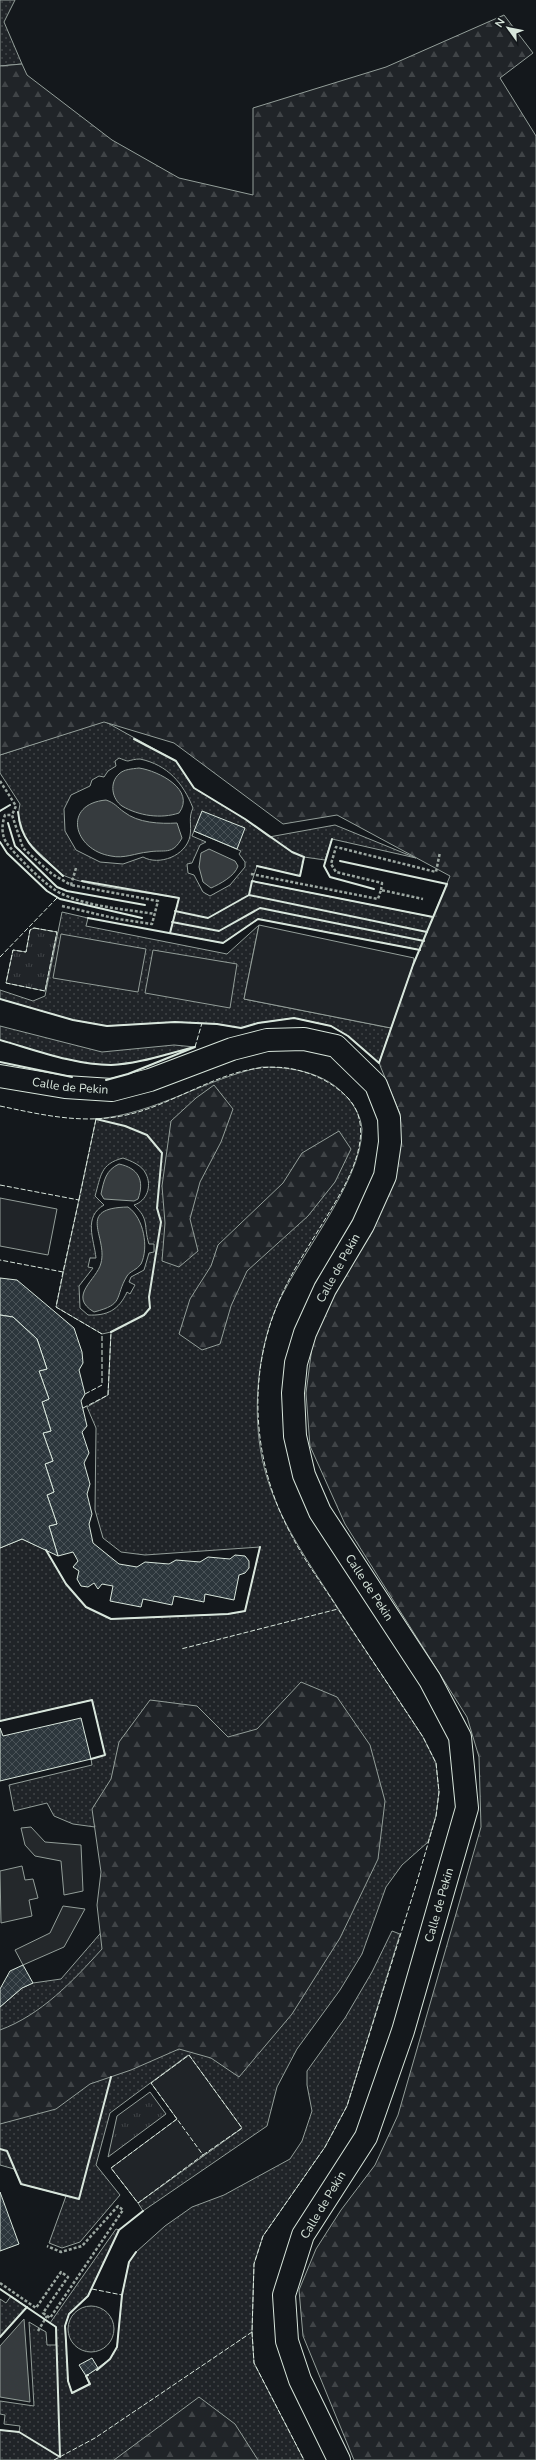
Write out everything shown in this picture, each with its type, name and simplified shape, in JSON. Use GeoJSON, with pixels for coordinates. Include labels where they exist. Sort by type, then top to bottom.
{"type":"FeatureCollection","features":[{"type":"Feature","properties":{"kind":"street","name":"Calle de Pekin"},"geometry":{"type":"LineString","coordinates":[[0,1076],[65,1087],[112,1090],[150,1080],[232,1049],[260,1042],[304,1039],[336,1046],[376,1085],[390,1118],[390,1142],[385,1176],[363,1225],[325,1289],[304,1333],[296,1363],[293,1393],[295,1436],[304,1475],[320,1512],[430,1680],[460,1736],[467,1808],[403,2030],[366,2137],[303,2235],[284,2295],[287,2341],[300,2380],[339,2460]]}},
{"type":"Feature","properties":{"kind":"path"},"geometry":{"type":"LineString","coordinates":[[0,781],[16,806],[12,815],[23,848],[52,874],[71,885],[158,900],[152,924],[118,920],[62,906]]}},
{"type":"Feature","properties":{"kind":"path"},"geometry":{"type":"LineString","coordinates":[[12,815],[5,815],[2,824],[5,841],[20,858],[60,894],[81,901],[154,914]]}},
{"type":"Feature","properties":{"kind":"path"},"geometry":{"type":"LineString","coordinates":[[251,874],[378,899],[382,883],[336,872],[331,864],[336,847],[436,872],[440,852]]}},
{"type":"Feature","properties":{"kind":"path"},"geometry":{"type":"LineString","coordinates":[[71,885],[76,868]]}},
{"type":"Feature","properties":{"kind":"path"},"geometry":{"type":"LineString","coordinates":[[380,890],[423,899]]}},
{"type":"Feature","properties":{"kind":"path"},"geometry":{"type":"LineString","coordinates":[[0,2283],[36,2308],[61,2272],[68,2277],[43,2313],[50,2318],[122,2210],[118,2206],[82,2246],[61,2252],[47,2246]]}},
{"type":"Feature","properties":{"kind":"path"},"geometry":{"type":"LineString","coordinates":[[38,2331],[47,2316]]}},
{"type":"Feature","properties":{"kind":"green space"},"geometry":{"type":"Polygon","coordinates":[[[0,0],[15,0],[4,22],[22,64],[0,66],[0,0]]]}},
{"type":"Feature","properties":{"kind":"green space"},"geometry":{"type":"Polygon","coordinates":[[[504,15],[533,53],[500,78],[536,136],[536,2460],[354,2460],[303,2336],[299,2290],[316,2249],[341,2210],[375,2165],[398,2115],[481,1827],[479,1757],[467,1717],[345,1524],[310,1446],[306,1393],[312,1347],[322,1315],[396,1165],[400,1114],[379,1063],[413,965],[450,876],[337,815],[283,824],[174,743],[104,722],[0,755],[0,66],[22,64],[27,75],[112,140],[179,178],[253,195],[253,108],[386,67],[504,15]]]}},
{"type":"Feature","properties":{"kind":"green space"},"geometry":{"type":"Polygon","coordinates":[[[104,721],[176,761],[194,788],[245,819],[269,837],[335,825],[416,858],[332,839],[325,860],[304,857],[300,876],[257,866],[252,881],[433,917],[420,950],[258,919],[223,943],[170,933],[179,898],[105,887],[65,876],[34,848],[21,830],[19,822],[20,804],[0,773],[0,755],[104,721]],[[119,758],[115,761],[116,766],[108,771],[104,777],[99,776],[92,780],[90,786],[71,795],[64,809],[65,831],[76,850],[100,862],[123,864],[143,857],[149,860],[164,860],[178,854],[187,843],[190,836],[191,815],[193,808],[189,799],[173,776],[159,766],[140,759],[128,761],[119,758]],[[194,831],[192,836],[206,842],[200,845],[192,863],[187,864],[188,873],[194,875],[203,892],[210,896],[230,885],[245,867],[245,862],[239,854],[241,851],[194,831]]]}},
{"type":"Feature","properties":{"kind":"green space"},"geometry":{"type":"Polygon","coordinates":[[[62,912],[88,918],[86,926],[227,954],[259,925],[244,999],[391,1028],[379,1063],[348,1036],[331,1026],[294,1018],[258,1023],[241,1028],[216,1024],[175,1022],[107,1026],[73,1020],[0,999],[0,990],[33,1001],[45,996],[62,912]]]}},
{"type":"Feature","properties":{"kind":"green space"},"geometry":{"type":"Polygon","coordinates":[[[259,925],[414,958],[413,965],[391,1028],[244,999],[259,925]]]}},
{"type":"Feature","properties":{"kind":"green space"},"geometry":{"type":"Polygon","coordinates":[[[34,928],[57,932],[45,991],[6,983],[13,950],[26,952],[30,930],[34,928]]]}},
{"type":"Feature","properties":{"kind":"green space"},"geometry":{"type":"Polygon","coordinates":[[[61,934],[146,949],[138,992],[53,978],[61,934]]]}},
{"type":"Feature","properties":{"kind":"green space"},"geometry":{"type":"Polygon","coordinates":[[[153,950],[237,964],[230,1008],[145,993],[153,950]]]}},
{"type":"Feature","properties":{"kind":"green space"},"geometry":{"type":"Polygon","coordinates":[[[0,1026],[102,1052],[174,1045],[195,1047],[132,1063],[111,1065],[97,1064],[69,1060],[0,1040],[0,1026]]]}},
{"type":"Feature","properties":{"kind":"green space"},"geometry":{"type":"Polygon","coordinates":[[[262,1067],[273,1067],[306,1072],[326,1080],[336,1087],[344,1094],[356,1110],[360,1119],[362,1129],[359,1151],[351,1174],[339,1199],[294,1273],[272,1318],[263,1352],[258,1387],[257,1405],[259,1441],[267,1478],[291,1533],[323,1585],[423,1737],[436,1763],[439,1792],[436,1816],[428,1842],[402,1865],[386,1887],[362,1954],[340,1990],[297,2049],[277,2087],[267,2126],[143,2211],[138,2203],[241,2129],[188,2055],[110,2113],[96,2165],[120,2195],[80,2242],[62,2248],[49,2243],[66,2196],[21,2184],[14,2169],[0,2165],[0,2007],[22,1988],[33,1983],[61,1979],[105,1928],[114,1891],[95,1827],[73,1824],[54,1816],[47,1803],[14,1811],[9,1785],[92,1765],[91,1759],[105,1755],[92,1700],[0,1721],[0,1548],[22,1539],[46,1550],[66,1584],[86,1607],[111,1619],[228,1614],[245,1611],[260,1547],[145,1555],[121,1552],[103,1538],[95,1510],[96,1428],[87,1407],[108,1395],[111,1332],[102,1334],[56,1307],[96,1119],[118,1116],[159,1104],[241,1072],[262,1067]],[[123,1158],[106,1167],[100,1177],[95,1196],[104,1205],[98,1210],[92,1222],[91,1229],[96,1258],[90,1258],[88,1267],[93,1268],[79,1286],[80,1308],[88,1315],[112,1311],[124,1298],[127,1292],[130,1294],[135,1285],[129,1282],[131,1277],[144,1270],[149,1253],[154,1252],[154,1244],[149,1244],[144,1219],[134,1205],[145,1197],[148,1188],[148,1179],[142,1168],[123,1158]]]}},
{"type":"Feature","properties":{"kind":"green space"},"geometry":{"type":"Polygon","coordinates":[[[214,1085],[233,1109],[221,1142],[200,1182],[190,1219],[198,1251],[179,1267],[162,1261],[165,1223],[162,1186],[171,1121],[196,1098],[214,1085]]]}},
{"type":"Feature","properties":{"kind":"green space"},"geometry":{"type":"Polygon","coordinates":[[[339,1131],[351,1149],[335,1182],[308,1216],[247,1271],[231,1306],[220,1344],[202,1350],[179,1334],[190,1299],[211,1266],[218,1245],[283,1183],[302,1153],[339,1131]]]}},
{"type":"Feature","properties":{"kind":"green space"},"geometry":{"type":"Polygon","coordinates":[[[0,1198],[57,1209],[48,1255],[0,1246],[0,1198]]]}},
{"type":"Feature","properties":{"kind":"green space"},"geometry":{"type":"Polygon","coordinates":[[[301,1682],[337,1697],[370,1745],[385,1801],[378,1859],[340,1938],[292,2014],[239,2077],[211,2058],[179,2049],[131,2070],[90,2084],[56,2109],[0,2124],[0,2030],[29,2016],[56,1996],[102,1949],[97,1905],[101,1872],[92,1809],[111,1779],[119,1742],[150,1700],[197,1706],[228,1737],[257,1729],[301,1682]]]}},
{"type":"Feature","properties":{"kind":"green space"},"geometry":{"type":"Polygon","coordinates":[[[392,1931],[400,1934],[347,2106],[325,2147],[263,2236],[254,2264],[252,2332],[254,2363],[304,2460],[0,2460],[0,2430],[19,2432],[20,2426],[4,2424],[5,2415],[0,2414],[0,2401],[34,2406],[29,2322],[46,2332],[47,2345],[56,2345],[56,2327],[50,2323],[116,2229],[119,2230],[88,2296],[69,2314],[65,2326],[68,2381],[72,2393],[89,2384],[86,2376],[110,2359],[117,2347],[122,2295],[129,2262],[136,2252],[165,2226],[192,2207],[224,2195],[290,2159],[302,2141],[312,2111],[307,2085],[307,2071],[345,2018],[372,1972],[392,1931]]]}},
{"type":"Feature","properties":{"kind":"green space"},"geometry":{"type":"Polygon","coordinates":[[[189,2055],[242,2128],[138,2203],[111,2168],[177,2119],[151,2083],[189,2055]]]}},
{"type":"Feature","properties":{"kind":"green space"},"geometry":{"type":"Polygon","coordinates":[[[150,2092],[166,2114],[108,2157],[117,2116],[150,2092]]]}},
{"type":"Feature","properties":{"kind":"green space"},"geometry":{"type":"Polygon","coordinates":[[[11,2296],[27,2307],[0,2337],[0,2299],[6,2303],[11,2296]]]}},
{"type":"Feature","properties":{"kind":"green space"},"geometry":{"type":"Polygon","coordinates":[[[96,2306],[108,2312],[113,2320],[113,2338],[108,2346],[100,2351],[86,2352],[74,2346],[69,2338],[68,2324],[74,2312],[82,2307],[96,2306]]]}},
{"type":"Feature","properties":{"kind":"green space"},"geometry":{"type":"Polygon","coordinates":[[[199,2397],[235,2424],[258,2460],[114,2460],[199,2397]]]}},
{"type":"Feature","properties":{"kind":"shaded area"},"geometry":{"type":"Polygon","coordinates":[[[139,768],[165,777],[179,789],[183,797],[183,805],[179,813],[165,816],[150,816],[136,812],[122,806],[119,803],[113,791],[116,778],[123,771],[139,768]]]}},
{"type":"Feature","properties":{"kind":"shaded area"},"geometry":{"type":"Polygon","coordinates":[[[106,800],[112,802],[130,816],[142,821],[177,823],[182,838],[175,847],[168,851],[154,851],[121,857],[98,852],[88,845],[81,837],[78,827],[78,818],[83,810],[92,803],[106,800]]]}},
{"type":"Feature","properties":{"kind":"shaded area"},"geometry":{"type":"Polygon","coordinates":[[[209,849],[235,861],[238,866],[231,876],[211,888],[203,882],[199,867],[201,853],[209,849]]]}},
{"type":"Feature","properties":{"kind":"shaded area"},"geometry":{"type":"Polygon","coordinates":[[[119,1164],[131,1168],[138,1176],[141,1186],[138,1199],[134,1201],[104,1199],[101,1194],[108,1172],[119,1164]]]}},
{"type":"Feature","properties":{"kind":"shaded area"},"geometry":{"type":"Polygon","coordinates":[[[128,1207],[138,1218],[144,1234],[145,1250],[141,1264],[127,1276],[115,1303],[94,1312],[86,1306],[83,1300],[83,1294],[101,1263],[102,1253],[97,1225],[98,1218],[102,1212],[128,1207]]]}},
{"type":"Feature","properties":{"kind":"shaded area"},"geometry":{"type":"Polygon","coordinates":[[[31,1827],[45,1842],[81,1845],[83,1891],[64,1895],[61,1861],[35,1856],[25,1845],[21,1828],[31,1827]]]}},
{"type":"Feature","properties":{"kind":"shaded area"},"geometry":{"type":"Polygon","coordinates":[[[22,1866],[25,1880],[33,1879],[38,1898],[29,1900],[32,1916],[1,1923],[0,1871],[22,1866]]]}},
{"type":"Feature","properties":{"kind":"shaded area"},"geometry":{"type":"Polygon","coordinates":[[[63,1906],[85,1909],[64,1947],[23,1965],[15,1950],[50,1933],[63,1906]]]}},
{"type":"Feature","properties":{"kind":"shaded area"},"geometry":{"type":"Polygon","coordinates":[[[24,2319],[30,2402],[0,2397],[0,2346],[24,2319]]]}},
{"type":"Feature","properties":{"kind":"building"},"geometry":{"type":"Polygon","coordinates":[[[202,811],[245,828],[237,849],[194,831],[202,811]]]}},
{"type":"Feature","properties":{"kind":"building"},"geometry":{"type":"Polygon","coordinates":[[[0,1278],[17,1280],[74,1328],[82,1352],[83,1363],[79,1370],[85,1394],[81,1401],[87,1426],[82,1432],[89,1453],[84,1463],[90,1484],[87,1494],[92,1514],[89,1524],[93,1543],[119,1564],[137,1567],[145,1562],[169,1564],[176,1560],[200,1562],[208,1557],[230,1559],[235,1555],[245,1556],[249,1561],[249,1568],[245,1573],[239,1575],[234,1600],[205,1594],[204,1602],[174,1596],[172,1605],[143,1599],[141,1607],[110,1601],[113,1586],[102,1584],[98,1589],[94,1583],[88,1587],[81,1586],[77,1579],[79,1571],[73,1567],[78,1561],[73,1552],[58,1556],[49,1526],[57,1524],[47,1495],[54,1492],[45,1464],[53,1461],[43,1433],[51,1431],[42,1402],[49,1399],[39,1371],[47,1369],[37,1339],[13,1317],[0,1315],[0,1278]]]}},
{"type":"Feature","properties":{"kind":"building"},"geometry":{"type":"Polygon","coordinates":[[[0,1315],[13,1317],[37,1339],[47,1369],[39,1371],[49,1399],[42,1402],[51,1431],[43,1433],[53,1461],[45,1464],[54,1492],[47,1495],[57,1524],[49,1526],[58,1556],[22,1539],[0,1548],[0,1315]]]}},
{"type":"Feature","properties":{"kind":"building"},"geometry":{"type":"Polygon","coordinates":[[[81,1718],[91,1759],[0,1781],[0,1728],[3,1736],[81,1718]]]}},
{"type":"Feature","properties":{"kind":"building"},"geometry":{"type":"Polygon","coordinates":[[[23,1965],[33,1983],[22,1988],[0,2007],[0,1989],[10,1971],[23,1965]]]}},
{"type":"Feature","properties":{"kind":"building"},"geometry":{"type":"Polygon","coordinates":[[[0,2192],[19,2244],[0,2251],[0,2192]]]}},
{"type":"Feature","properties":{"kind":"building"},"geometry":{"type":"Polygon","coordinates":[[[92,2358],[98,2368],[86,2376],[79,2365],[92,2358]]]}},
{"type":"Feature","properties":{"kind":"fence"},"geometry":{"type":"LineString","coordinates":[[0,957],[57,898]]}},
{"type":"Feature","properties":{"kind":"fence"},"geometry":{"type":"LineString","coordinates":[[34,928],[57,932],[45,991],[6,983],[13,950],[26,952],[30,930],[34,928]]}},
{"type":"Feature","properties":{"kind":"fence"},"geometry":{"type":"LineString","coordinates":[[195,1047],[202,1023]]}},
{"type":"Feature","properties":{"kind":"fence"},"geometry":{"type":"LineString","coordinates":[[0,1106],[57,1117],[86,1119],[115,1117],[138,1112],[161,1104],[229,1075],[253,1069],[276,1067],[301,1071],[326,1081],[348,1098],[356,1110],[360,1122],[361,1136],[354,1163],[343,1189],[301,1258],[278,1303],[264,1346],[258,1403],[259,1431],[264,1459],[280,1513],[303,1556],[338,1609],[181,1649]]}},
{"type":"Feature","properties":{"kind":"fence"},"geometry":{"type":"LineString","coordinates":[[79,1200],[96,1119]]}},
{"type":"Feature","properties":{"kind":"fence"},"geometry":{"type":"LineString","coordinates":[[0,1185],[79,1200],[63,1272],[0,1260]]}},
{"type":"Feature","properties":{"kind":"fence"},"geometry":{"type":"LineString","coordinates":[[63,1272],[56,1307],[102,1334],[102,1385],[85,1394]]}},
{"type":"Feature","properties":{"kind":"fence"},"geometry":{"type":"LineString","coordinates":[[83,1408],[108,1395],[111,1332]]}},
{"type":"Feature","properties":{"kind":"fence"},"geometry":{"type":"LineString","coordinates":[[54,2460],[95,2438],[252,2332],[254,2264],[263,2236],[325,2147],[347,2106],[416,1885],[436,1816],[439,1792],[436,1763],[423,1737],[338,1609]]}},
{"type":"Feature","properties":{"kind":"fence"},"geometry":{"type":"LineString","coordinates":[[177,2119],[111,2168],[138,2203],[203,2155],[151,2083],[189,2055],[242,2128],[203,2155]]}},
{"type":"Feature","properties":{"kind":"fence"},"geometry":{"type":"LineString","coordinates":[[92,2289],[122,2295]]}},
{"type":"Feature","properties":{"kind":"fence"},"geometry":{"type":"LineString","coordinates":[[252,2332],[254,2363],[304,2460]]}},
{"type":"Feature","properties":{"kind":"wall"},"geometry":{"type":"LineString","coordinates":[[134,739],[176,761],[194,788],[245,819],[292,852],[304,857],[300,876],[257,866]]}},
{"type":"Feature","properties":{"kind":"wall"},"geometry":{"type":"LineString","coordinates":[[0,811],[10,805]]}},
{"type":"Feature","properties":{"kind":"wall"},"geometry":{"type":"LineString","coordinates":[[18,812],[23,833],[28,841],[33,848],[63,876]]}},
{"type":"Feature","properties":{"kind":"wall"},"geometry":{"type":"LineString","coordinates":[[8,823],[15,846],[57,887],[67,891],[145,905]]}},
{"type":"Feature","properties":{"kind":"wall"},"geometry":{"type":"LineString","coordinates":[[332,839],[324,866],[330,877],[374,889]]}},
{"type":"Feature","properties":{"kind":"wall"},"geometry":{"type":"LineString","coordinates":[[0,842],[7,853],[47,891],[60,899],[142,918]]}},
{"type":"Feature","properties":{"kind":"wall"},"geometry":{"type":"LineString","coordinates":[[0,999],[73,1020],[107,1026],[175,1022],[217,1024],[241,1028],[258,1023],[294,1018],[331,1026],[348,1036],[379,1063],[413,965],[447,884],[340,861]]}},
{"type":"Feature","properties":{"kind":"wall"},"geometry":{"type":"LineString","coordinates":[[82,881],[179,898],[170,933]]}},
{"type":"Feature","properties":{"kind":"wall"},"geometry":{"type":"LineString","coordinates":[[249,895],[252,881],[433,917]]}},
{"type":"Feature","properties":{"kind":"wall"},"geometry":{"type":"LineString","coordinates":[[175,911],[208,918],[249,895],[427,932]]}},
{"type":"Feature","properties":{"kind":"wall"},"geometry":{"type":"LineString","coordinates":[[172,922],[219,931],[260,908],[424,941]]}},
{"type":"Feature","properties":{"kind":"wall"},"geometry":{"type":"LineString","coordinates":[[88,918],[223,943],[258,919],[420,950]]}},
{"type":"Feature","properties":{"kind":"wall"},"geometry":{"type":"LineString","coordinates":[[0,1040],[69,1060],[111,1065],[143,1060],[195,1047],[128,1074],[106,1080]]}},
{"type":"Feature","properties":{"kind":"wall"},"geometry":{"type":"LineString","coordinates":[[0,1062],[72,1077]]}},
{"type":"Feature","properties":{"kind":"wall"},"geometry":{"type":"LineString","coordinates":[[96,1119],[125,1126],[147,1135],[162,1153],[157,1208],[161,1222],[149,1297],[150,1308],[144,1315],[111,1332]]}},
{"type":"Feature","properties":{"kind":"wall"},"geometry":{"type":"LineString","coordinates":[[46,1550],[66,1584],[86,1607],[111,1619],[228,1614],[245,1611],[260,1547]]}},
{"type":"Feature","properties":{"kind":"wall"},"geometry":{"type":"LineString","coordinates":[[0,1721],[92,1700],[105,1755],[91,1759]]}},
{"type":"Feature","properties":{"kind":"wall"},"geometry":{"type":"LineString","coordinates":[[0,2149],[7,2151],[21,2184],[79,2199],[111,2077]]}},
{"type":"Feature","properties":{"kind":"wall"},"geometry":{"type":"LineString","coordinates":[[88,2375],[86,2376],[90,2384],[72,2393],[68,2381],[65,2326],[69,2314],[88,2296],[119,2230],[143,2211]]}},
{"type":"Feature","properties":{"kind":"wall"},"geometry":{"type":"LineString","coordinates":[[97,2370],[110,2359],[117,2347],[122,2295],[129,2262],[136,2252]]}},
{"type":"Feature","properties":{"kind":"wall"},"geometry":{"type":"LineString","coordinates":[[0,2289],[56,2327],[60,2457],[19,2432],[0,2430]]}},
{"type":"Feature","properties":{"kind":"wall"},"geometry":{"type":"LineString","coordinates":[[0,2337],[27,2307]]}}]}
